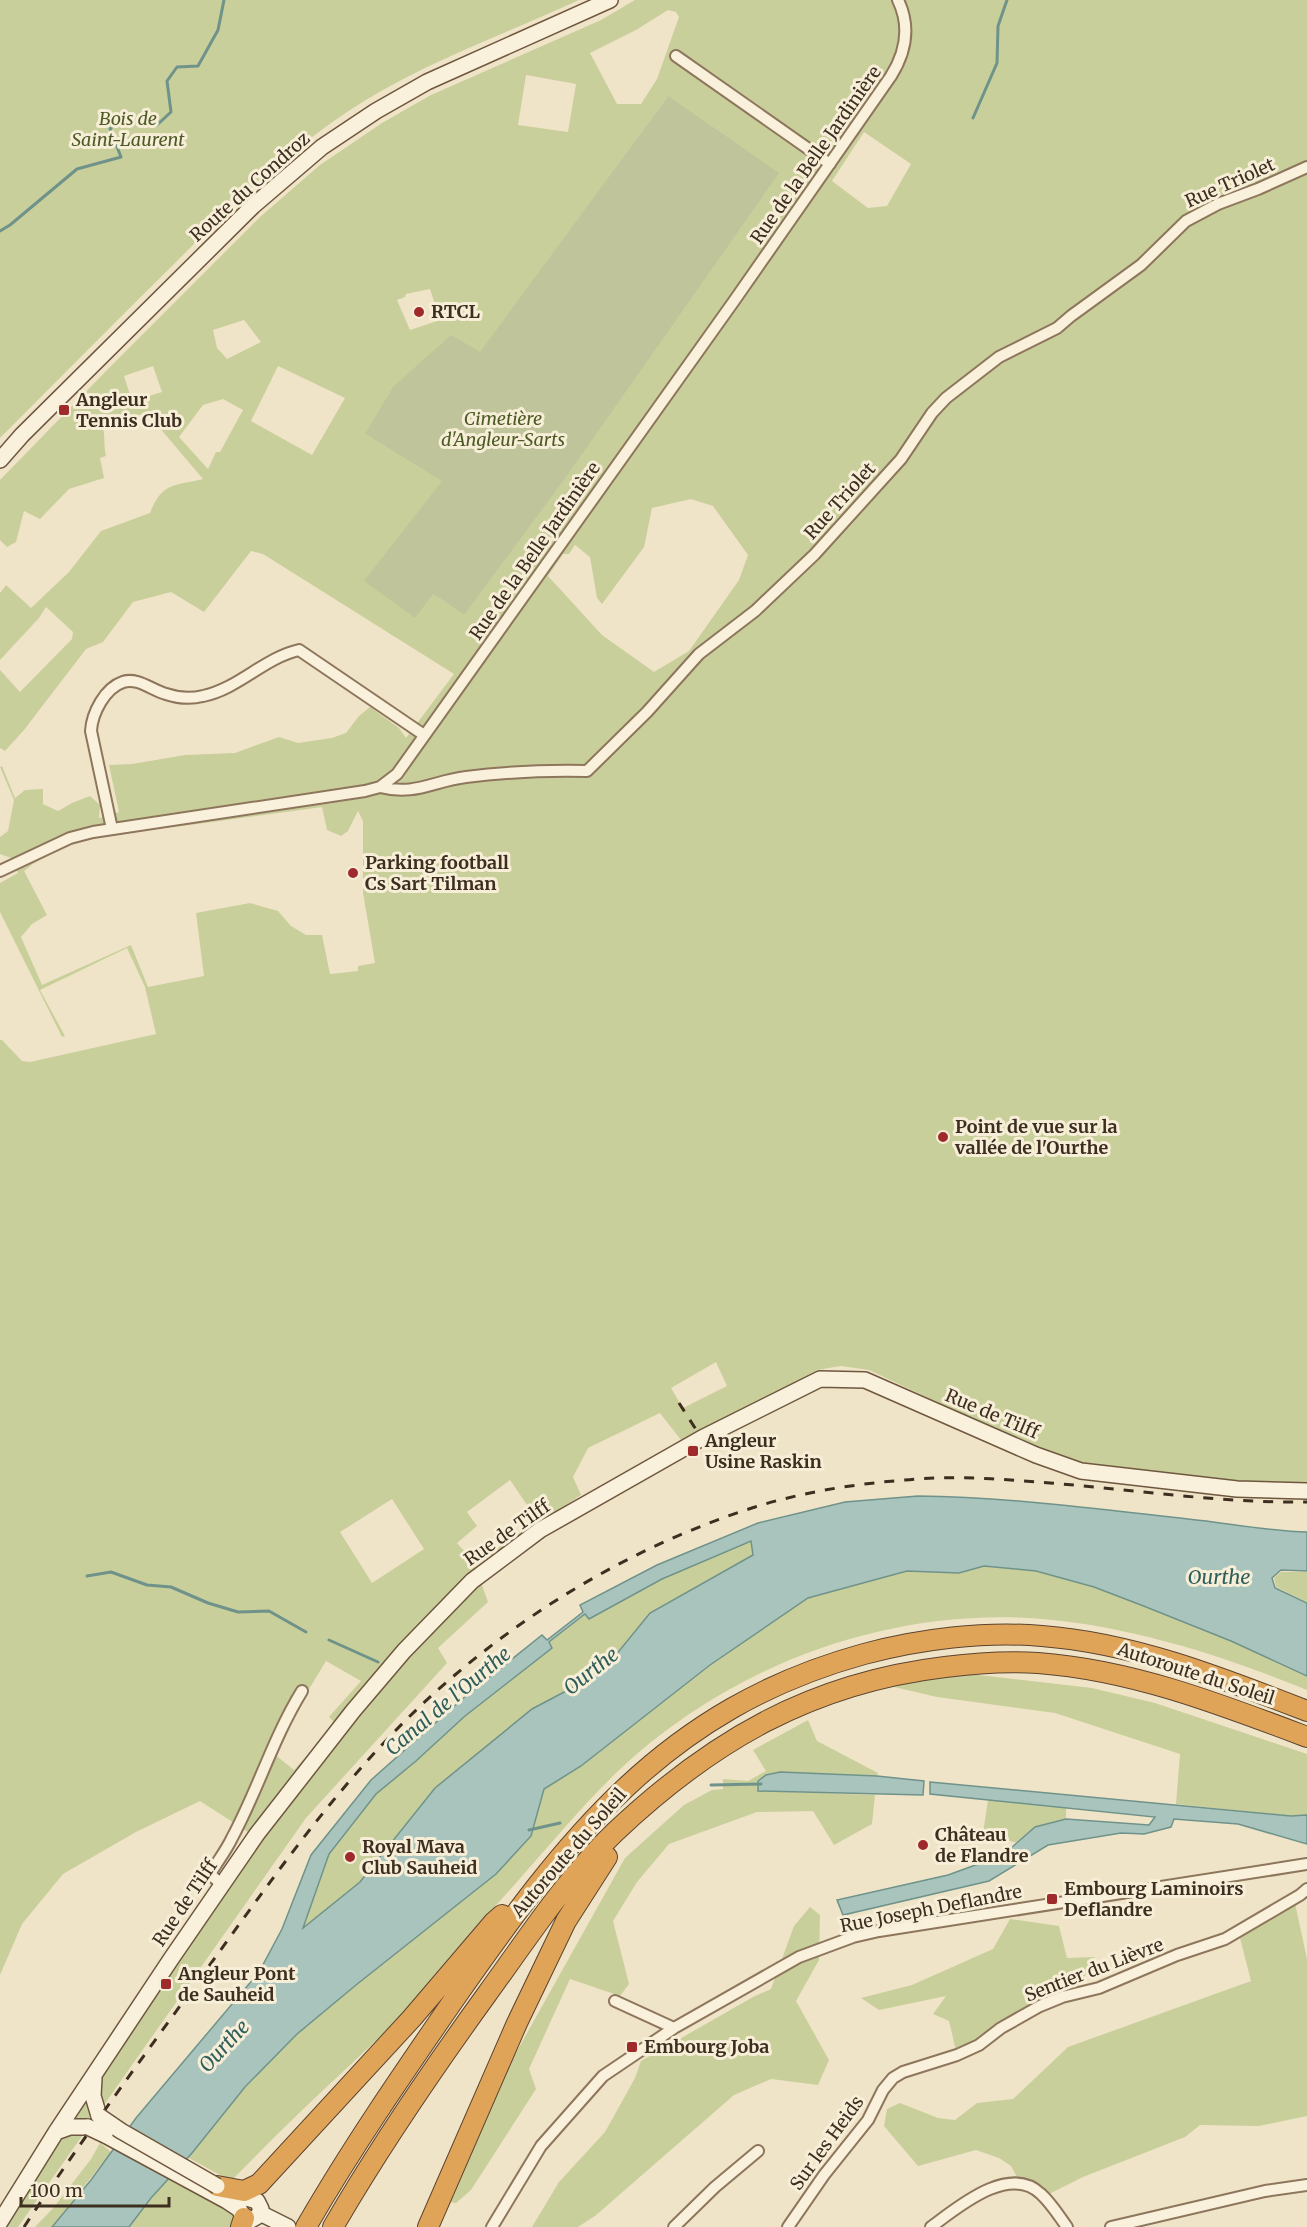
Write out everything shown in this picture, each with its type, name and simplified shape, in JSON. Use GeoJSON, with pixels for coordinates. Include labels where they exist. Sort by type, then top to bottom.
{"type":"FeatureCollection","features":[{"type":"Feature","properties":{"kind":"highway","name":"Autoroute du Soleil"},"geometry":{"type":"LineString","coordinates":[[306,2227],[346,2158],[404,2072],[534,1889],[615,1796],[681,1740],[737,1705],[796,1676],[880,1650],[919,1642],[1001,1635],[1040,1635],[1074,1640],[1158,1659],[1225,1680],[1307,1711]]}},
{"type":"Feature","properties":{"kind":"highway","name":"Autoroute du Soleil"},"geometry":{"type":"LineString","coordinates":[[333,2227],[366,2170],[422,2086],[570,1882],[624,1825],[673,1780],[736,1737],[772,1717],[839,1689],[884,1676],[1001,1662],[1037,1663],[1081,1668],[1154,1684],[1307,1737]]}},
{"type":"Feature","properties":{"kind":"highway"},"geometry":{"type":"LineString","coordinates":[[428,2227],[517,2023],[566,1921],[615,1846],[624,1825]]}},
{"type":"Feature","properties":{"kind":"highway"},"geometry":{"type":"LineString","coordinates":[[217,2186],[244,2191],[259,2184],[412,2018],[494,1922],[534,1889]]}},
{"type":"Feature","properties":{"kind":"highway"},"geometry":{"type":"LineString","coordinates":[[247,2211],[291,2151]]}},
{"type":"Feature","properties":{"kind":"main road","name":"Route du Condroz"},"geometry":{"type":"LineString","coordinates":[[0,460],[22,435],[235,222],[284,177],[316,152],[369,115],[427,82],[610,0]]}},
{"type":"Feature","properties":{"kind":"main road","name":"Rue de Tilff"},"geometry":{"type":"LineString","coordinates":[[0,2222],[78,2120],[94,2077],[221,1884],[295,1783],[353,1711],[404,1652],[472,1581],[540,1530],[607,1491],[702,1438],[820,1379],[865,1380],[1036,1455],[1081,1471],[1238,1489],[1307,1491]]}},
{"type":"Feature","properties":{"kind":"main road"},"geometry":{"type":"LineString","coordinates":[[78,2120],[93,2096],[94,2077]]}},
{"type":"Feature","properties":{"kind":"main road"},"geometry":{"type":"LineString","coordinates":[[78,2120],[121,2131],[225,2191],[247,2211]]}},
{"type":"Feature","properties":{"kind":"main road"},"geometry":{"type":"LineString","coordinates":[[78,2120],[247,2211],[288,2227]]}},
{"type":"Feature","properties":{"kind":"street","name":"Rue de la Belle Jardinière"},"geometry":{"type":"LineString","coordinates":[[380,787],[397,774],[701,349],[901,59],[906,29],[898,0]]}},
{"type":"Feature","properties":{"kind":"street"},"geometry":{"type":"LineString","coordinates":[[676,56],[830,164]]}},
{"type":"Feature","properties":{"kind":"street","name":"Rue Triolet"},"geometry":{"type":"LineString","coordinates":[[380,787],[397,791],[423,788],[451,779],[467,777],[539,771],[587,771],[647,712],[699,654],[755,611],[820,548],[901,459],[932,413],[946,398],[999,357],[1057,328],[1141,265],[1186,221],[1218,204],[1307,167]]}},
{"type":"Feature","properties":{"kind":"street"},"geometry":{"type":"LineString","coordinates":[[112,829],[91,723],[98,707],[109,692],[124,682],[135,681],[178,697],[201,697],[224,689],[274,659],[299,650],[424,735]]}},
{"type":"Feature","properties":{"kind":"street"},"geometry":{"type":"LineString","coordinates":[[0,871],[70,838],[112,829],[380,787]]}},
{"type":"Feature","properties":{"kind":"street"},"geometry":{"type":"LineString","coordinates":[[221,1884],[210,1874],[232,1839],[273,1744],[302,1691]]}},
{"type":"Feature","properties":{"kind":"street","name":"Rue Joseph Deflandre"},"geometry":{"type":"LineString","coordinates":[[492,2227],[541,2146],[603,2076],[674,2028],[800,1957],[852,1937],[1046,1904],[1307,1864]]}},
{"type":"Feature","properties":{"kind":"street","name":"Sentier du Lièvre"},"geometry":{"type":"LineString","coordinates":[[893,2078],[903,2072],[957,2055],[979,2045],[1001,2028],[1040,2006],[1062,1997],[1099,1988],[1178,1955],[1225,1939],[1307,1889]]}},
{"type":"Feature","properties":{"kind":"street"},"geometry":{"type":"LineString","coordinates":[[615,2001],[674,2028]]}},
{"type":"Feature","properties":{"kind":"street","name":"Sur les Heids"},"geometry":{"type":"LineString","coordinates":[[788,2227],[824,2175],[868,2120],[883,2090],[893,2078]]}},
{"type":"Feature","properties":{"kind":"street"},"geometry":{"type":"LineString","coordinates":[[674,2227],[715,2187],[758,2151]]}},
{"type":"Feature","properties":{"kind":"street"},"geometry":{"type":"LineString","coordinates":[[930,2227],[987,2189],[1010,2183],[1029,2186],[1040,2193],[1067,2227]]}},
{"type":"Feature","properties":{"kind":"street"},"geometry":{"type":"LineString","coordinates":[[1111,2227],[1265,2191],[1307,2185]]}},
{"type":"Feature","properties":{"kind":"green space","name":"Bois de Saint-Laurent"},"geometry":{"type":"Polygon","coordinates":[[[0,0],[579,0],[403,79],[347,112],[299,147],[233,206],[0,438],[0,0]]]}},
{"type":"Feature","properties":{"kind":"green space"},"geometry":{"type":"Polygon","coordinates":[[[635,0],[1307,0],[1307,1486],[1261,1488],[1084,1464],[1039,1450],[869,1370],[841,1366],[817,1370],[678,1445],[681,1440],[660,1413],[588,1448],[573,1477],[581,1495],[475,1566],[488,1602],[438,1648],[447,1663],[306,1818],[18,2227],[0,2227],[251,1834],[200,1801],[136,1832],[63,1874],[22,1924],[0,1975],[0,1040],[22,1061],[30,1062],[156,1034],[145,987],[127,948],[40,990],[65,1036],[62,1037],[0,912],[0,883],[18,873],[11,858],[0,854],[0,837],[8,831],[14,800],[0,767],[2,766],[15,798],[25,790],[43,789],[43,804],[58,811],[90,796],[100,805],[99,818],[119,812],[109,765],[132,764],[185,755],[235,753],[279,737],[298,743],[332,738],[346,733],[359,716],[370,707],[399,728],[406,738],[454,674],[263,554],[251,551],[204,612],[171,592],[133,602],[103,642],[86,649],[24,730],[5,751],[0,748],[0,670],[20,692],[72,639],[73,632],[46,607],[39,618],[0,660],[0,593],[6,585],[31,608],[69,572],[101,531],[150,513],[164,490],[203,479],[147,413],[102,424],[106,456],[100,458],[104,478],[69,489],[40,519],[24,511],[16,542],[7,547],[0,540],[0,480],[260,217],[320,165],[382,123],[431,95],[601,20],[635,0]],[[668,10],[636,30],[590,53],[617,104],[641,104],[657,79],[679,17],[676,12],[668,10]],[[526,75],[518,125],[568,132],[576,84],[526,75]],[[668,96],[480,353],[365,434],[443,481],[433,594],[464,615],[668,96]],[[864,132],[832,181],[868,208],[887,206],[911,164],[864,132]],[[430,289],[406,294],[405,297],[397,300],[410,330],[440,320],[430,289]],[[244,320],[213,330],[217,348],[227,359],[261,342],[244,320]],[[153,366],[124,376],[132,401],[162,392],[153,366]],[[278,366],[251,421],[312,455],[345,398],[278,366]],[[223,399],[203,405],[179,437],[208,469],[243,410],[223,399]],[[691,499],[652,508],[644,547],[602,604],[597,598],[590,557],[575,545],[569,554],[563,554],[548,576],[602,635],[654,672],[689,651],[739,580],[748,555],[713,506],[691,499]],[[322,807],[103,836],[61,849],[42,858],[24,871],[47,915],[32,924],[21,937],[42,985],[131,945],[148,987],[204,976],[196,913],[250,903],[278,911],[291,926],[306,935],[322,935],[330,974],[358,971],[358,966],[375,963],[363,893],[363,821],[358,811],[348,831],[341,836],[327,830],[322,807]],[[716,1362],[671,1388],[683,1408],[727,1386],[716,1362]],[[510,1480],[467,1512],[477,1526],[457,1543],[475,1563],[538,1521],[510,1480]],[[392,1499],[340,1532],[372,1583],[424,1549],[392,1499]],[[326,1661],[273,1753],[294,1770],[336,1724],[329,1717],[361,1681],[326,1661]]]}},
{"type":"Feature","properties":{"kind":"green space","name":"Cimetière d'Angleur-Sarts"},"geometry":{"type":"Polygon","coordinates":[[[668,96],[779,173],[566,477],[464,615],[433,594],[415,618],[364,581],[442,481],[365,434],[393,387],[451,335],[480,352],[668,96]]]}},
{"type":"Feature","properties":{"kind":"green space"},"geometry":{"type":"Polygon","coordinates":[[[751,1541],[753,1555],[650,1613],[615,1656],[585,1681],[532,1709],[435,1788],[360,1882],[303,1929],[329,1854],[376,1794],[465,1716],[552,1648],[549,1643],[586,1614],[589,1618],[662,1579],[751,1541]]]}},
{"type":"Feature","properties":{"kind":"green space"},"geometry":{"type":"Polygon","coordinates":[[[984,1566],[1036,1571],[1094,1587],[1231,1641],[1307,1676],[1307,1690],[1240,1664],[1171,1643],[1100,1627],[1029,1618],[973,1618],[917,1624],[861,1636],[808,1653],[756,1675],[706,1703],[660,1735],[617,1772],[457,1949],[405,2012],[231,2181],[187,2157],[246,2087],[297,2034],[496,1874],[531,1836],[544,1789],[581,1766],[710,1665],[808,1598],[907,1571],[959,1572],[984,1566]]]}},
{"type":"Feature","properties":{"kind":"green space"},"geometry":{"type":"Polygon","coordinates":[[[1281,1572],[1307,1572],[1307,1602],[1276,1587],[1274,1578],[1281,1572]]]}},
{"type":"Feature","properties":{"kind":"green space"},"geometry":{"type":"Polygon","coordinates":[[[952,1672],[1092,1688],[1155,1703],[1307,1754],[1307,1815],[1291,1816],[1176,1804],[1180,1754],[1055,1713],[937,1697],[890,1686],[952,1672]]]}},
{"type":"Feature","properties":{"kind":"green space"},"geometry":{"type":"Polygon","coordinates":[[[808,1720],[817,1741],[878,1773],[877,1776],[780,1772],[759,1791],[875,1795],[872,1824],[834,1845],[813,1811],[757,1812],[669,1844],[637,1882],[613,1921],[629,1984],[620,1996],[570,1979],[529,2069],[536,2089],[471,2190],[456,2203],[448,2202],[503,2076],[625,1858],[684,1805],[712,1790],[723,1789],[723,1779],[748,1781],[766,1771],[753,1750],[808,1720]]]}},
{"type":"Feature","properties":{"kind":"green space"},"geometry":{"type":"Polygon","coordinates":[[[988,1800],[1066,1808],[1066,1819],[1035,1827],[1017,1843],[983,1833],[988,1800]]]}},
{"type":"Feature","properties":{"kind":"green space"},"geometry":{"type":"Polygon","coordinates":[[[1295,1903],[1307,1959],[1307,2116],[1259,2126],[1200,2125],[1185,2137],[1083,2177],[1049,2194],[1023,2177],[1017,2177],[1011,2166],[999,2158],[976,2150],[918,2166],[884,2126],[887,2109],[900,2103],[938,2118],[955,2120],[977,2103],[1013,2099],[1068,2047],[1251,1981],[1240,1938],[1295,1903]]]}},
{"type":"Feature","properties":{"kind":"green space"},"geometry":{"type":"Polygon","coordinates":[[[810,1907],[820,1915],[819,1960],[796,2001],[829,2060],[818,2085],[771,2079],[734,2095],[595,2216],[578,2227],[532,2227],[559,2182],[605,2132],[635,2078],[641,2061],[771,1989],[794,1926],[810,1907]]]}},
{"type":"Feature","properties":{"kind":"green space"},"geometry":{"type":"Polygon","coordinates":[[[1010,1919],[1059,1926],[1067,1958],[1095,1957],[1075,1994],[957,2055],[949,2021],[933,2014],[946,1996],[879,2010],[861,1998],[912,1985],[993,1949],[1010,1919]]]}},
{"type":"Feature","properties":{"kind":"green space"},"geometry":{"type":"Polygon","coordinates":[[[100,2143],[111,2152],[52,2227],[35,2227],[54,2207],[91,2159],[100,2143]]]}},
{"type":"Feature","properties":{"kind":"green space"},"geometry":{"type":"Polygon","coordinates":[[[173,2179],[231,2209],[251,2227],[129,2227],[166,2180],[173,2179]]]}},
{"type":"Feature","properties":{"kind":"water","name":"Ourthe"},"geometry":{"type":"Polygon","coordinates":[[[918,1496],[1019,1501],[1262,1529],[1307,1532],[1307,1571],[1281,1570],[1272,1578],[1275,1588],[1307,1603],[1307,1676],[1231,1641],[1141,1605],[1094,1587],[1036,1571],[984,1566],[959,1573],[907,1571],[808,1598],[710,1665],[581,1766],[544,1789],[531,1836],[496,1874],[297,2034],[245,2087],[129,2227],[52,2227],[91,2180],[136,2118],[259,1972],[282,1929],[311,1855],[371,1780],[461,1700],[542,1635],[547,1640],[583,1612],[580,1605],[657,1565],[758,1523],[845,1502],[918,1496]],[[751,1541],[662,1579],[589,1619],[585,1614],[549,1642],[552,1648],[465,1716],[376,1794],[329,1854],[303,1928],[360,1882],[435,1788],[532,1709],[585,1681],[615,1656],[650,1613],[753,1555],[751,1541]]]}},
{"type":"Feature","properties":{"kind":"water"},"geometry":{"type":"Polygon","coordinates":[[[780,1772],[877,1776],[924,1781],[923,1795],[758,1791],[758,1781],[766,1775],[780,1772]]]}},
{"type":"Feature","properties":{"kind":"water"},"geometry":{"type":"Polygon","coordinates":[[[930,1782],[1291,1816],[1307,1815],[1307,1844],[1238,1824],[1174,1819],[1171,1827],[1144,1834],[1121,1833],[1048,1845],[989,1881],[843,1915],[837,1900],[948,1875],[1003,1855],[1035,1827],[1066,1819],[1149,1825],[1155,1817],[930,1794],[930,1782]]]}},
{"type":"Feature","properties":{"kind":"waterway"},"geometry":{"type":"LineString","coordinates":[[0,231],[77,169],[121,157],[110,129],[119,119],[157,125],[171,112],[167,81],[177,67],[198,66],[218,30],[224,0]]}},
{"type":"Feature","properties":{"kind":"waterway"},"geometry":{"type":"LineString","coordinates":[[973,118],[997,63],[998,26],[1007,0]]}},
{"type":"Feature","properties":{"kind":"waterway"},"geometry":{"type":"LineString","coordinates":[[87,1576],[111,1572],[147,1585],[171,1587],[208,1603],[238,1612],[269,1611],[306,1632]]}},
{"type":"Feature","properties":{"kind":"waterway"},"geometry":{"type":"LineString","coordinates":[[329,1640],[378,1662]]}},
{"type":"Feature","properties":{"kind":"waterway"},"geometry":{"type":"LineString","coordinates":[[711,1785],[761,1784]]}},
{"type":"Feature","properties":{"kind":"waterway"},"geometry":{"type":"LineString","coordinates":[[529,1830],[560,1823]]}},
{"type":"Feature","properties":{"kind":"railway"},"geometry":{"type":"LineString","coordinates":[[679,1403],[697,1431]]}},
{"type":"Feature","properties":{"kind":"railway"},"geometry":{"type":"LineString","coordinates":[[24,2227],[111,2101],[265,1889],[355,1775],[418,1708],[460,1671],[504,1636],[600,1574],[650,1548],[755,1507],[810,1493],[886,1482],[941,1478],[996,1479],[1210,1498],[1307,1502]]}},
{"type":"Feature","properties":{"kind":"place","name":"RTCL"},"geometry":{"type":"Point","coordinates":[419,312]}},
{"type":"Feature","properties":{"kind":"place","name":"Angleur Tennis Club"},"geometry":{"type":"Point","coordinates":[64,410]}},
{"type":"Feature","properties":{"kind":"place","name":"Parking football Cs Sart Tilman"},"geometry":{"type":"Point","coordinates":[353,873]}},
{"type":"Feature","properties":{"kind":"place","name":"Point de vue sur la vallée de l'Ourthe"},"geometry":{"type":"Point","coordinates":[943,1137]}},
{"type":"Feature","properties":{"kind":"place","name":"Angleur Usine Raskin"},"geometry":{"type":"Point","coordinates":[693,1451]}},
{"type":"Feature","properties":{"kind":"place","name":"Château de Flandre"},"geometry":{"type":"Point","coordinates":[923,1845]}},
{"type":"Feature","properties":{"kind":"place","name":"Royal Mava Club Sauheid"},"geometry":{"type":"Point","coordinates":[350,1857]}},
{"type":"Feature","properties":{"kind":"place","name":"Embourg Laminoirs Deflandre"},"geometry":{"type":"Point","coordinates":[1052,1899]}},
{"type":"Feature","properties":{"kind":"place","name":"Angleur Pont de Sauheid"},"geometry":{"type":"Point","coordinates":[166,1984]}},
{"type":"Feature","properties":{"kind":"place","name":"Embourg Joba"},"geometry":{"type":"Point","coordinates":[632,2047]}},
{"type":"Feature","properties":{"kind":"water label","name":"Canal de l'Ourthe"},"geometry":{"type":"Point","coordinates":[448,1701]}}]}
